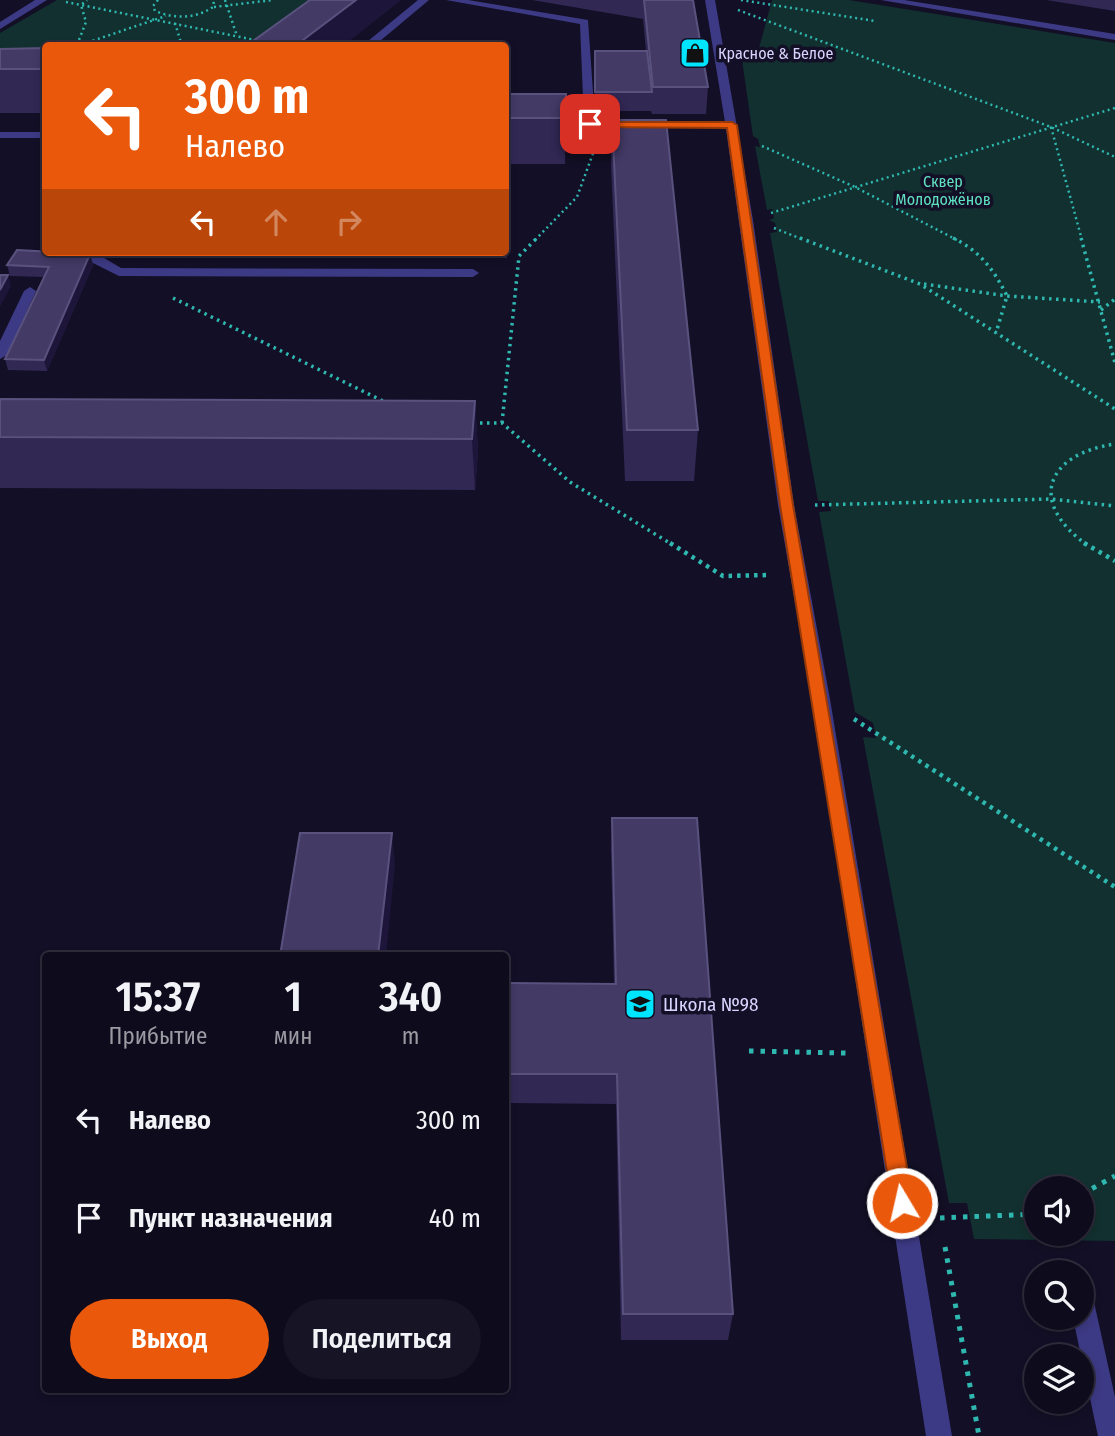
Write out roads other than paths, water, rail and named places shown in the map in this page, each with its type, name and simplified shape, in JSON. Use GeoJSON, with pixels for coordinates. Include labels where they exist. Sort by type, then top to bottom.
{"type":"FeatureCollection","features":[{"type":"Feature","properties":{"kind":"street"},"geometry":{"type":"LineString","coordinates":[[0,26],[42,0]]}},
{"type":"Feature","properties":{"kind":"street"},"geometry":{"type":"LineString","coordinates":[[373,42],[424,0]]}},
{"type":"Feature","properties":{"kind":"street"},"geometry":{"type":"LineString","coordinates":[[451,0],[585,22],[590,124]]}},
{"type":"Feature","properties":{"kind":"street"},"geometry":{"type":"LineString","coordinates":[[710,0],[732,129],[786,505],[821,699],[939,1436]]}},
{"type":"Feature","properties":{"kind":"street"},"geometry":{"type":"LineString","coordinates":[[886,0],[1115,37]]}},
{"type":"Feature","properties":{"kind":"street"},"geometry":{"type":"LineString","coordinates":[[509,131],[548,131],[590,124],[732,129]]}},
{"type":"Feature","properties":{"kind":"street"},"geometry":{"type":"LineString","coordinates":[[0,135],[42,135]]}},
{"type":"Feature","properties":{"kind":"street"},"geometry":{"type":"LineString","coordinates":[[89,256],[119,272],[473,273]]}},
{"type":"Feature","properties":{"kind":"street"},"geometry":{"type":"LineString","coordinates":[[0,355],[30,291]]}},
{"type":"Feature","properties":{"kind":"street"},"geometry":{"type":"LineString","coordinates":[[1088,1330],[1111,1436]]}},
{"type":"Feature","properties":{"kind":"place","name":"Красное & Белое"},"geometry":{"type":"Point","coordinates":[695,53]}},
{"type":"Feature","properties":{"kind":"place","name":"Школа №98"},"geometry":{"type":"Point","coordinates":[640,1004]}},
{"type":"Feature","properties":{"kind":"park label","name":"Сквер Молодожёнов"},"geometry":{"type":"Point","coordinates":[943,190]}}]}
